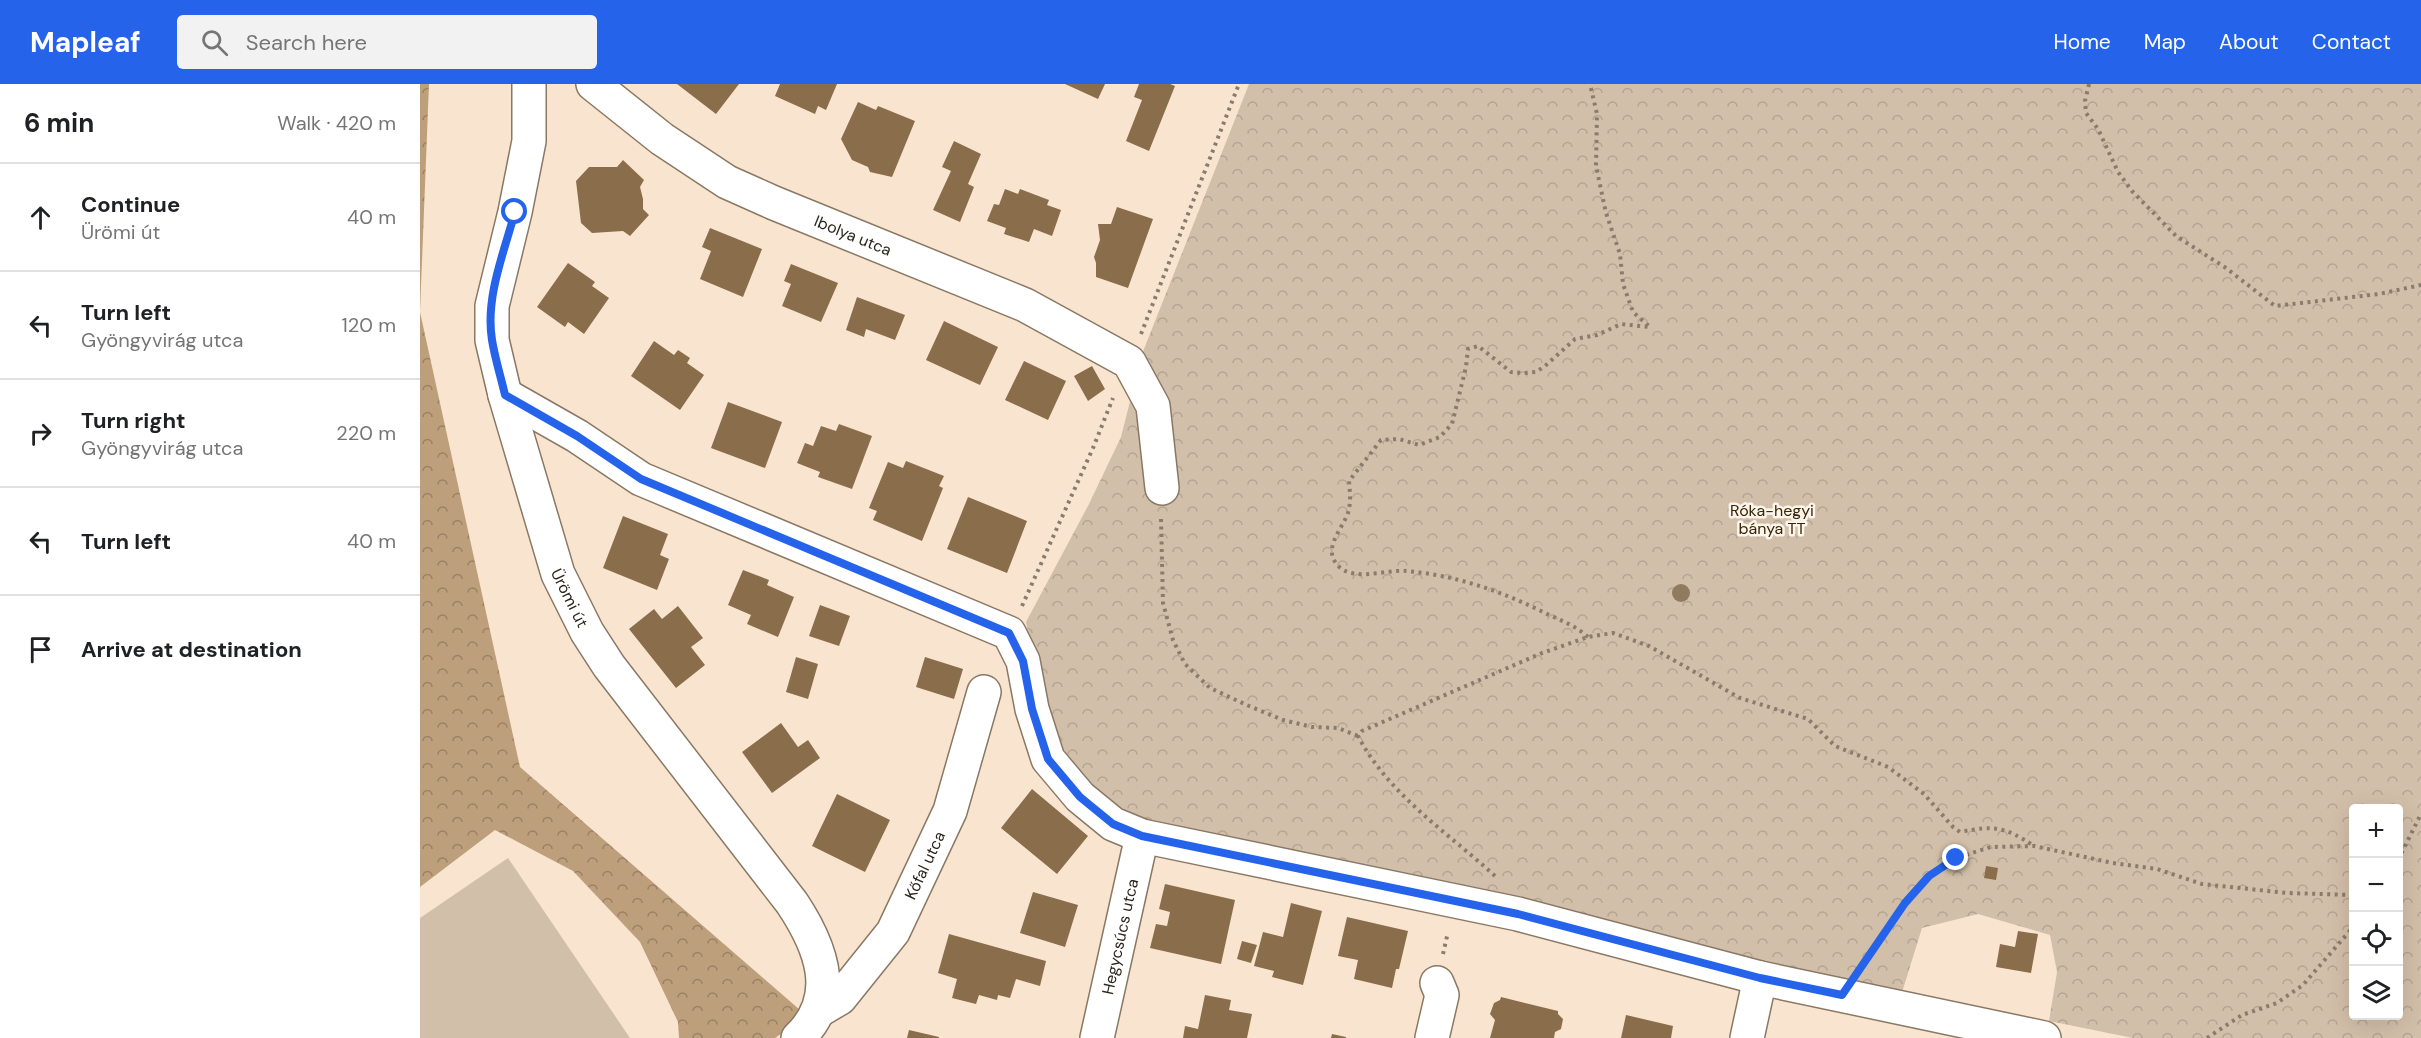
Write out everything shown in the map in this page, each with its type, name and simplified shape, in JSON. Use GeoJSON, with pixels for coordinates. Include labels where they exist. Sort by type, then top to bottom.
{"type":"FeatureCollection","features":[{"type":"Feature","properties":{"kind":"street","name":"Ürömi út"},"geometry":{"type":"LineString","coordinates":[[529,84],[529,141],[515,212],[492,306],[492,340],[505,395],[544,531],[558,574],[573,605],[609,666],[792,903],[810,930],[822,966],[823,991],[818,1011],[798,1038]]}},
{"type":"Feature","properties":{"kind":"street","name":"Ibolya utca"},"geometry":{"type":"LineString","coordinates":[[593,84],[662,140],[727,182],[1025,305],[1129,362]]}},
{"type":"Feature","properties":{"kind":"street"},"geometry":{"type":"LineString","coordinates":[[1129,362],[1153,406],[1162,488]]}},
{"type":"Feature","properties":{"kind":"street"},"geometry":{"type":"LineString","coordinates":[[505,395],[577,436],[641,479],[1009,633],[1023,661],[1032,709],[1048,759],[1080,797],[1113,824],[1142,836],[1518,914],[1760,978],[2044,1038]]}},
{"type":"Feature","properties":{"kind":"street","name":"Kőfal utca"},"geometry":{"type":"LineString","coordinates":[[818,1011],[840,998],[893,932],[950,811],[984,692]]}},
{"type":"Feature","properties":{"kind":"street","name":"Hegycsúcs utca"},"geometry":{"type":"LineString","coordinates":[[1097,1038],[1142,836]]}},
{"type":"Feature","properties":{"kind":"street"},"geometry":{"type":"LineString","coordinates":[[1747,1038],[1760,978]]}},
{"type":"Feature","properties":{"kind":"street"},"geometry":{"type":"LineString","coordinates":[[1432,1038],[1442,995],[1437,983]]}},
{"type":"Feature","properties":{"kind":"path"},"geometry":{"type":"LineString","coordinates":[[1009,633],[1093,448],[1151,312],[1239,84]]}},
{"type":"Feature","properties":{"kind":"path"},"geometry":{"type":"LineString","coordinates":[[1588,637],[1580,630],[1484,586],[1436,575],[1403,571],[1362,574],[1342,570],[1332,558],[1332,545],[1347,514],[1350,500],[1349,481],[1382,440],[1400,439],[1419,445],[1440,437],[1452,424],[1468,349],[1478,346],[1511,372],[1536,372],[1575,339],[1597,335],[1621,324],[1650,327],[1633,312],[1623,284],[1620,254],[1606,213],[1596,166],[1597,114],[1590,84]]}},
{"type":"Feature","properties":{"kind":"path"},"geometry":{"type":"LineString","coordinates":[[2088,84],[2085,101],[2086,113],[2098,129],[2118,172],[2145,206],[2176,236],[2226,268],[2275,306],[2379,294],[2421,285]]}},
{"type":"Feature","properties":{"kind":"path"},"geometry":{"type":"LineString","coordinates":[[1162,488],[1160,540],[1163,603],[1173,640],[1185,664],[1210,688],[1257,710],[1312,728],[1338,728],[1358,736],[1379,770],[1431,821],[1513,894],[1519,904],[1518,914]]}},
{"type":"Feature","properties":{"kind":"path"},"geometry":{"type":"LineString","coordinates":[[1358,736],[1362,731],[1542,652],[1588,637],[1613,633],[1648,646],[1740,698],[1808,718],[1835,746],[1888,767],[1924,794],[1960,832],[1981,828],[2011,831],[2034,846]]}},
{"type":"Feature","properties":{"kind":"path"},"geometry":{"type":"LineString","coordinates":[[2399,858],[2421,814]]}},
{"type":"Feature","properties":{"kind":"path"},"geometry":{"type":"LineString","coordinates":[[1842,995],[1905,903],[1929,876],[1956,858],[1991,847],[2034,846],[2113,863],[2157,869],[2202,884],[2287,893],[2349,895]]}},
{"type":"Feature","properties":{"kind":"path"},"geometry":{"type":"LineString","coordinates":[[1437,983],[1454,902]]}},
{"type":"Feature","properties":{"kind":"path"},"geometry":{"type":"LineString","coordinates":[[2207,1038],[2242,1016],[2277,1003],[2303,985],[2349,932]]}},
{"type":"Feature","properties":{"kind":"green space"},"geometry":{"type":"Polygon","coordinates":[[[420,84],[429,84],[420,312],[420,84]]]}},
{"type":"Feature","properties":{"kind":"green space","name":"Róka-hegyi bánya TT"},"geometry":{"type":"Polygon","coordinates":[[[1249,84],[2421,84],[2421,1038],[2133,1038],[2049,1021],[2057,972],[2050,935],[1978,914],[1922,928],[1899,1002],[1146,821],[1094,793],[1054,736],[1041,694],[1026,622],[1089,504],[1121,437],[1142,354],[1249,84]]]}},
{"type":"Feature","properties":{"kind":"green space"},"geometry":{"type":"Polygon","coordinates":[[[420,312],[520,767],[807,1016],[775,1038],[679,1038],[678,1022],[640,942],[573,871],[495,830],[420,887],[420,312]]]}},
{"type":"Feature","properties":{"kind":"green space"},"geometry":{"type":"Polygon","coordinates":[[[508,858],[630,1038],[420,1038],[420,918],[508,858]]]}},
{"type":"Feature","properties":{"kind":"building"},"geometry":{"type":"Polygon","coordinates":[[[677,84],[739,84],[716,114],[677,84]]]}},
{"type":"Feature","properties":{"kind":"building"},"geometry":{"type":"Polygon","coordinates":[[[780,84],[837,84],[826,110],[818,106],[815,114],[775,96],[780,84]]]}},
{"type":"Feature","properties":{"kind":"building"},"geometry":{"type":"Polygon","coordinates":[[[1065,84],[1105,84],[1098,99],[1065,84]]]}},
{"type":"Feature","properties":{"kind":"building"},"geometry":{"type":"Polygon","coordinates":[[[1139,84],[1175,86],[1149,151],[1126,141],[1142,100],[1134,97],[1139,84]]]}},
{"type":"Feature","properties":{"kind":"building"},"geometry":{"type":"Polygon","coordinates":[[[858,102],[876,110],[878,106],[915,121],[892,177],[870,172],[868,167],[852,160],[841,139],[858,102]]]}},
{"type":"Feature","properties":{"kind":"building"},"geometry":{"type":"Polygon","coordinates":[[[954,141],[981,154],[968,184],[974,187],[960,222],[933,210],[951,171],[942,167],[954,141]]]}},
{"type":"Feature","properties":{"kind":"building"},"geometry":{"type":"Polygon","coordinates":[[[623,160],[644,180],[640,187],[643,209],[649,215],[630,236],[623,231],[592,233],[581,223],[576,181],[589,167],[617,167],[623,160]]]}},
{"type":"Feature","properties":{"kind":"building"},"geometry":{"type":"Polygon","coordinates":[[[1005,189],[1018,194],[1020,189],[1049,200],[1047,205],[1061,210],[1052,236],[1034,229],[1029,242],[1004,234],[1006,228],[987,221],[994,204],[999,205],[1005,189]]]}},
{"type":"Feature","properties":{"kind":"building"},"geometry":{"type":"Polygon","coordinates":[[[1117,207],[1153,219],[1128,288],[1096,277],[1094,257],[1100,240],[1098,224],[1111,224],[1117,207]]]}},
{"type":"Feature","properties":{"kind":"building"},"geometry":{"type":"Polygon","coordinates":[[[710,228],[762,249],[743,297],[700,279],[711,251],[702,247],[710,228]]]}},
{"type":"Feature","properties":{"kind":"building"},"geometry":{"type":"Polygon","coordinates":[[[568,263],[595,282],[592,286],[609,298],[584,334],[568,322],[565,327],[537,307],[568,263]]]}},
{"type":"Feature","properties":{"kind":"building"},"geometry":{"type":"Polygon","coordinates":[[[791,264],[838,283],[821,322],[782,306],[791,284],[784,281],[791,264]]]}},
{"type":"Feature","properties":{"kind":"building"},"geometry":{"type":"Polygon","coordinates":[[[857,297],[905,315],[895,340],[866,329],[864,337],[846,330],[857,297]]]}},
{"type":"Feature","properties":{"kind":"building"},"geometry":{"type":"Polygon","coordinates":[[[944,321],[998,347],[980,385],[926,360],[944,321]]]}},
{"type":"Feature","properties":{"kind":"building"},"geometry":{"type":"Polygon","coordinates":[[[654,341],[674,355],[678,350],[690,358],[687,363],[704,375],[680,410],[631,376],[654,341]]]}},
{"type":"Feature","properties":{"kind":"building"},"geometry":{"type":"Polygon","coordinates":[[[1024,361],[1066,381],[1048,420],[1005,400],[1024,361]]]}},
{"type":"Feature","properties":{"kind":"building"},"geometry":{"type":"Polygon","coordinates":[[[1092,366],[1105,389],[1088,401],[1074,376],[1092,366]]]}},
{"type":"Feature","properties":{"kind":"building"},"geometry":{"type":"Polygon","coordinates":[[[728,402],[782,422],[765,468],[711,448],[728,402]]]}},
{"type":"Feature","properties":{"kind":"building"},"geometry":{"type":"Polygon","coordinates":[[[839,424],[872,436],[852,489],[818,477],[820,472],[797,463],[805,443],[813,446],[821,426],[836,431],[839,424]]]}},
{"type":"Feature","properties":{"kind":"building"},"geometry":{"type":"Polygon","coordinates":[[[906,461],[944,476],[939,486],[943,488],[922,541],[873,520],[877,511],[869,508],[888,462],[903,468],[906,461]]]}},
{"type":"Feature","properties":{"kind":"building"},"geometry":{"type":"Polygon","coordinates":[[[968,497],[1027,521],[1007,573],[947,549],[968,497]]]}},
{"type":"Feature","properties":{"kind":"building"},"geometry":{"type":"Polygon","coordinates":[[[623,516],[668,534],[660,555],[669,559],[657,590],[603,568],[623,516]]]}},
{"type":"Feature","properties":{"kind":"building"},"geometry":{"type":"Polygon","coordinates":[[[743,570],[769,580],[767,585],[794,597],[778,637],[747,624],[751,615],[728,605],[743,570]]]}},
{"type":"Feature","properties":{"kind":"building"},"geometry":{"type":"Polygon","coordinates":[[[820,605],[850,616],[839,646],[809,636],[820,605]]]}},
{"type":"Feature","properties":{"kind":"building"},"geometry":{"type":"Polygon","coordinates":[[[678,606],[703,638],[691,647],[705,665],[676,688],[629,629],[654,609],[662,619],[678,606]]]}},
{"type":"Feature","properties":{"kind":"building"},"geometry":{"type":"Polygon","coordinates":[[[796,657],[818,664],[808,699],[786,692],[796,657]]]}},
{"type":"Feature","properties":{"kind":"building"},"geometry":{"type":"Polygon","coordinates":[[[925,657],[963,669],[954,699],[916,687],[925,657]]]}},
{"type":"Feature","properties":{"kind":"building"},"geometry":{"type":"Polygon","coordinates":[[[781,723],[798,747],[808,740],[820,758],[772,793],[742,752],[781,723]]]}},
{"type":"Feature","properties":{"kind":"building"},"geometry":{"type":"Polygon","coordinates":[[[1032,789],[1088,836],[1057,874],[1001,828],[1032,789]]]}},
{"type":"Feature","properties":{"kind":"building"},"geometry":{"type":"Polygon","coordinates":[[[837,794],[890,820],[865,872],[812,846],[837,794]]]}},
{"type":"Feature","properties":{"kind":"building"},"geometry":{"type":"Polygon","coordinates":[[[1986,866],[1998,868],[1996,880],[1984,878],[1986,866]]]}},
{"type":"Feature","properties":{"kind":"building"},"geometry":{"type":"Polygon","coordinates":[[[1165,884],[1235,900],[1221,964],[1150,948],[1156,924],[1167,926],[1170,912],[1159,909],[1165,884]]]}},
{"type":"Feature","properties":{"kind":"building"},"geometry":{"type":"Polygon","coordinates":[[[1033,892],[1078,905],[1065,947],[1020,933],[1033,892]]]}},
{"type":"Feature","properties":{"kind":"building"},"geometry":{"type":"Polygon","coordinates":[[[1291,903],[1322,911],[1303,985],[1272,977],[1274,971],[1254,966],[1263,932],[1283,937],[1291,903]]]}},
{"type":"Feature","properties":{"kind":"building"},"geometry":{"type":"Polygon","coordinates":[[[1347,917],[1408,931],[1392,988],[1354,979],[1358,960],[1338,956],[1347,917]]]}},
{"type":"Feature","properties":{"kind":"building"},"geometry":{"type":"Polygon","coordinates":[[[2018,931],[2038,934],[2031,973],[1996,967],[2000,944],[2015,947],[2018,931]]]}},
{"type":"Feature","properties":{"kind":"building"},"geometry":{"type":"Polygon","coordinates":[[[949,934],[1046,961],[1040,986],[1016,979],[1010,998],[998,995],[997,1000],[979,995],[976,1004],[952,998],[957,979],[938,973],[949,934]]]}},
{"type":"Feature","properties":{"kind":"building"},"geometry":{"type":"Polygon","coordinates":[[[1242,941],[1257,945],[1251,963],[1237,959],[1242,941]]]}},
{"type":"Feature","properties":{"kind":"building"},"geometry":{"type":"Polygon","coordinates":[[[1205,995],[1231,1000],[1229,1010],[1252,1014],[1247,1038],[1183,1038],[1185,1026],[1198,1029],[1205,995]]]}},
{"type":"Feature","properties":{"kind":"building"},"geometry":{"type":"Polygon","coordinates":[[[1501,997],[1558,1011],[1563,1019],[1561,1029],[1555,1032],[1554,1038],[1490,1038],[1495,1020],[1490,1014],[1494,1003],[1501,997]]]}},
{"type":"Feature","properties":{"kind":"building"},"geometry":{"type":"Polygon","coordinates":[[[1626,1015],[1673,1026],[1671,1038],[1621,1038],[1626,1015]]]}},
{"type":"Feature","properties":{"kind":"building"},"geometry":{"type":"Polygon","coordinates":[[[909,1030],[939,1037],[939,1038],[907,1038],[909,1030]]]}},
{"type":"Feature","properties":{"kind":"building"},"geometry":{"type":"Polygon","coordinates":[[[1332,1034],[1346,1037],[1346,1038],[1331,1038],[1332,1034]]]}},
{"type":"Feature","properties":{"kind":"route"},"geometry":{"type":"LineString","coordinates":[[515,212],[498,275],[491,324],[492,340],[505,395],[577,436],[641,479],[1009,633],[1023,661],[1032,709],[1048,759],[1067,784],[1113,824],[1142,836],[1518,914],[1760,978],[1842,995],[1905,903],[1929,876],[1956,858]]}}]}
